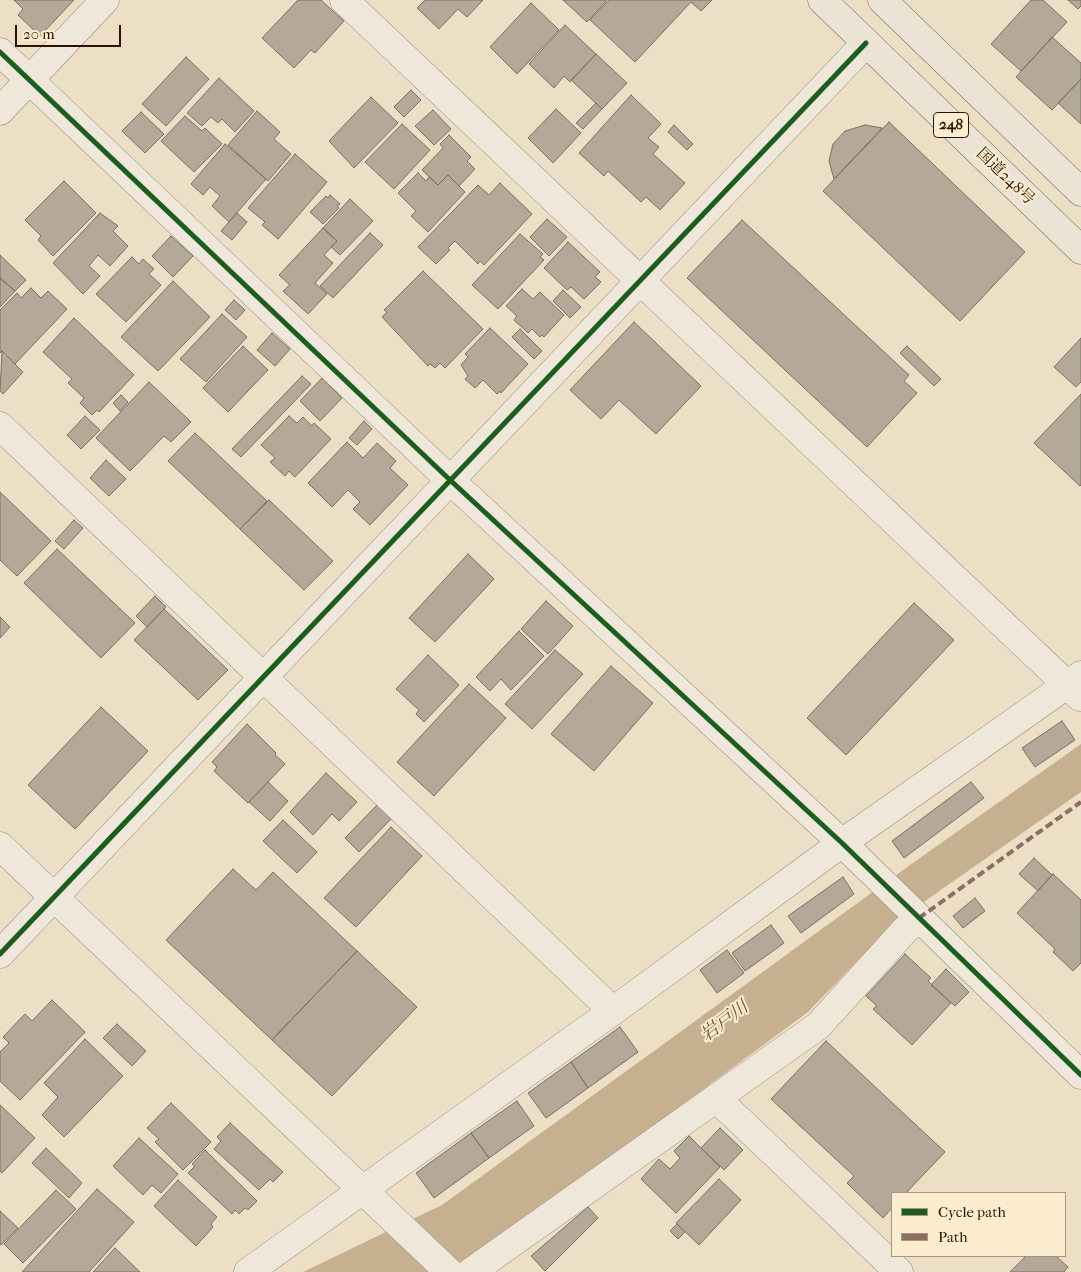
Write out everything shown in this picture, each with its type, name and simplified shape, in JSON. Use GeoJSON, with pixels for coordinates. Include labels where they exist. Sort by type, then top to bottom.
{"type":"FeatureCollection","features":[{"type":"Feature","properties":{"kind":"highway","name":"国道248号"},"geometry":{"type":"LineString","coordinates":[[822,0],[1081,250]]}},
{"type":"Feature","properties":{"kind":"highway","name":"248"},"geometry":{"type":"LineString","coordinates":[[893,4],[1081,192]]}},
{"type":"Feature","properties":{"kind":"street"},"geometry":{"type":"LineString","coordinates":[[0,111],[105,0]]}},
{"type":"Feature","properties":{"kind":"street"},"geometry":{"type":"LineString","coordinates":[[248,1272],[364,1191],[842,843],[1076,686],[640,280],[344,0]]}},
{"type":"Feature","properties":{"kind":"street"},"geometry":{"type":"LineString","coordinates":[[0,954],[866,43]]}},
{"type":"Feature","properties":{"kind":"street"},"geometry":{"type":"LineString","coordinates":[[0,52],[450,480],[842,843],[1081,1075]]}},
{"type":"Feature","properties":{"kind":"street"},"geometry":{"type":"LineString","coordinates":[[0,426],[613,1011]]}},
{"type":"Feature","properties":{"kind":"street"},"geometry":{"type":"LineString","coordinates":[[0,846],[390,1216],[455,1271],[716,1098],[818,1026],[905,930],[916,915]]}},
{"type":"Feature","properties":{"kind":"street"},"geometry":{"type":"LineString","coordinates":[[716,1098],[899,1272]]}},
{"type":"Feature","properties":{"kind":"water","name":"岩戸川"},"geometry":{"type":"Polygon","coordinates":[[[1081,744],[1081,792],[895,922],[808,1012],[487,1249],[440,1272],[303,1272],[442,1205],[903,870],[1081,744]]]}},
{"type":"Feature","properties":{"kind":"building"},"geometry":{"type":"Polygon","coordinates":[[[14,0],[74,0],[40,36],[18,15],[23,9],[14,0]]]}},
{"type":"Feature","properties":{"kind":"building"},"geometry":{"type":"Polygon","coordinates":[[[298,0],[321,0],[344,21],[315,53],[311,50],[294,68],[262,38],[298,0]]]}},
{"type":"Feature","properties":{"kind":"building"},"geometry":{"type":"Polygon","coordinates":[[[425,0],[483,0],[467,17],[458,9],[439,29],[417,8],[425,0]]]}},
{"type":"Feature","properties":{"kind":"building"},"geometry":{"type":"Polygon","coordinates":[[[563,0],[607,0],[587,22],[563,0]]]}},
{"type":"Feature","properties":{"kind":"building"},"geometry":{"type":"Polygon","coordinates":[[[609,0],[712,0],[701,11],[691,2],[635,62],[590,20],[609,0]]]}},
{"type":"Feature","properties":{"kind":"building"},"geometry":{"type":"Polygon","coordinates":[[[1031,0],[1043,0],[1067,22],[1021,71],[991,44],[1031,0]]]}},
{"type":"Feature","properties":{"kind":"building"},"geometry":{"type":"Polygon","coordinates":[[[1068,0],[1081,0],[1081,6],[1078,9],[1068,0]]]}},
{"type":"Feature","properties":{"kind":"building"},"geometry":{"type":"Polygon","coordinates":[[[531,3],[559,30],[517,74],[490,47],[531,3]]]}},
{"type":"Feature","properties":{"kind":"building"},"geometry":{"type":"Polygon","coordinates":[[[565,25],[596,54],[570,82],[564,76],[554,88],[529,64],[565,25]]]}},
{"type":"Feature","properties":{"kind":"building"},"geometry":{"type":"Polygon","coordinates":[[[1052,37],[1081,63],[1081,79],[1052,110],[1016,77],[1052,37]]]}},
{"type":"Feature","properties":{"kind":"building"},"geometry":{"type":"Polygon","coordinates":[[[596,54],[627,83],[602,109],[571,80],[596,54]]]}},
{"type":"Feature","properties":{"kind":"building"},"geometry":{"type":"Polygon","coordinates":[[[186,57],[209,79],[166,126],[142,104],[186,57]]]}},
{"type":"Feature","properties":{"kind":"building"},"geometry":{"type":"Polygon","coordinates":[[[219,78],[254,111],[235,132],[222,119],[218,123],[211,117],[202,126],[187,113],[219,78]]]}},
{"type":"Feature","properties":{"kind":"building"},"geometry":{"type":"Polygon","coordinates":[[[1081,79],[1081,124],[1058,103],[1081,79]]]}},
{"type":"Feature","properties":{"kind":"building"},"geometry":{"type":"Polygon","coordinates":[[[411,90],[421,100],[404,117],[394,107],[411,90]]]}},
{"type":"Feature","properties":{"kind":"building"},"geometry":{"type":"Polygon","coordinates":[[[631,95],[661,124],[648,138],[659,147],[653,154],[685,183],[660,210],[646,197],[641,202],[608,171],[604,176],[579,153],[631,95]]]}},
{"type":"Feature","properties":{"kind":"building"},"geometry":{"type":"Polygon","coordinates":[[[371,97],[398,123],[354,168],[329,141],[371,97]]]}},
{"type":"Feature","properties":{"kind":"building"},"geometry":{"type":"Polygon","coordinates":[[[596,103],[602,109],[583,129],[576,123],[596,103]]]}},
{"type":"Feature","properties":{"kind":"building"},"geometry":{"type":"Polygon","coordinates":[[[556,109],[581,133],[553,163],[528,138],[556,109]]]}},
{"type":"Feature","properties":{"kind":"building"},"geometry":{"type":"Polygon","coordinates":[[[433,110],[451,129],[434,145],[415,126],[433,110]]]}},
{"type":"Feature","properties":{"kind":"building"},"geometry":{"type":"Polygon","coordinates":[[[257,111],[280,132],[274,139],[291,154],[268,181],[228,145],[257,111]]]}},
{"type":"Feature","properties":{"kind":"building"},"geometry":{"type":"Polygon","coordinates":[[[141,112],[164,134],[145,153],[122,131],[141,112]]]}},
{"type":"Feature","properties":{"kind":"building"},"geometry":{"type":"Polygon","coordinates":[[[185,116],[202,131],[205,128],[222,144],[194,172],[161,141],[185,116]]]}},
{"type":"Feature","properties":{"kind":"building"},"geometry":{"type":"Polygon","coordinates":[[[889,122],[1025,252],[960,321],[823,191],[889,122]]]}},
{"type":"Feature","properties":{"kind":"building"},"geometry":{"type":"Polygon","coordinates":[[[402,124],[430,150],[394,189],[365,162],[402,124]]]}},
{"type":"Feature","properties":{"kind":"building"},"geometry":{"type":"Polygon","coordinates":[[[674,125],[693,144],[687,150],[668,132],[674,125]]]}},
{"type":"Feature","properties":{"kind":"building"},"geometry":{"type":"Polygon","coordinates":[[[865,125],[882,128],[834,179],[829,161],[833,144],[845,131],[865,125]]]}},
{"type":"Feature","properties":{"kind":"building"},"geometry":{"type":"Polygon","coordinates":[[[449,135],[471,157],[467,161],[475,169],[459,186],[448,175],[438,185],[422,170],[443,148],[440,144],[449,135]]]}},
{"type":"Feature","properties":{"kind":"building"},"geometry":{"type":"Polygon","coordinates":[[[225,144],[266,179],[229,222],[212,206],[220,196],[210,187],[203,195],[191,184],[225,144]]]}},
{"type":"Feature","properties":{"kind":"building"},"geometry":{"type":"Polygon","coordinates":[[[295,154],[327,182],[278,239],[262,225],[265,222],[248,208],[295,154]]]}},
{"type":"Feature","properties":{"kind":"building"},"geometry":{"type":"Polygon","coordinates":[[[418,173],[426,181],[429,177],[438,185],[448,175],[465,192],[428,232],[411,216],[416,211],[398,193],[418,173]]]}},
{"type":"Feature","properties":{"kind":"building"},"geometry":{"type":"Polygon","coordinates":[[[64,181],[96,213],[53,256],[38,240],[41,236],[25,220],[64,181]]]}},
{"type":"Feature","properties":{"kind":"building"},"geometry":{"type":"Polygon","coordinates":[[[500,183],[532,214],[484,265],[480,261],[478,264],[455,241],[448,248],[450,250],[436,264],[418,247],[478,185],[489,195],[500,183]]]}},
{"type":"Feature","properties":{"kind":"building"},"geometry":{"type":"Polygon","coordinates":[[[330,195],[340,204],[337,206],[339,208],[323,224],[310,212],[326,196],[328,198],[330,195]]]}},
{"type":"Feature","properties":{"kind":"building"},"geometry":{"type":"Polygon","coordinates":[[[350,199],[373,221],[340,255],[331,247],[337,241],[323,228],[350,199]]]}},
{"type":"Feature","properties":{"kind":"building"},"geometry":{"type":"Polygon","coordinates":[[[100,213],[118,226],[113,231],[128,246],[110,266],[98,255],[89,266],[100,276],[83,294],[53,263],[100,213]]]}},
{"type":"Feature","properties":{"kind":"building"},"geometry":{"type":"Polygon","coordinates":[[[237,213],[247,222],[232,240],[221,231],[237,213]]]}},
{"type":"Feature","properties":{"kind":"building"},"geometry":{"type":"Polygon","coordinates":[[[547,219],[567,237],[549,256],[530,237],[547,219]]]}},
{"type":"Feature","properties":{"kind":"building"},"geometry":{"type":"Polygon","coordinates":[[[742,220],[909,375],[904,381],[917,393],[867,447],[687,278],[742,220]]]}},
{"type":"Feature","properties":{"kind":"building"},"geometry":{"type":"Polygon","coordinates":[[[323,228],[337,241],[324,255],[333,263],[315,283],[327,294],[308,314],[283,291],[290,285],[279,275],[323,228]]]}},
{"type":"Feature","properties":{"kind":"building"},"geometry":{"type":"Polygon","coordinates":[[[370,233],[383,245],[333,298],[320,286],[370,233]]]}},
{"type":"Feature","properties":{"kind":"building"},"geometry":{"type":"Polygon","coordinates":[[[520,234],[543,254],[540,257],[544,260],[498,309],[472,285],[520,234]]]}},
{"type":"Feature","properties":{"kind":"building"},"geometry":{"type":"Polygon","coordinates":[[[171,236],[193,256],[173,277],[152,256],[171,236]]]}},
{"type":"Feature","properties":{"kind":"building"},"geometry":{"type":"Polygon","coordinates":[[[568,242],[600,272],[595,277],[601,282],[584,299],[571,287],[567,290],[544,268],[568,242]]]}},
{"type":"Feature","properties":{"kind":"building"},"geometry":{"type":"Polygon","coordinates":[[[0,255],[26,280],[15,291],[0,278],[0,255]]]}},
{"type":"Feature","properties":{"kind":"building"},"geometry":{"type":"Polygon","coordinates":[[[132,257],[139,264],[143,259],[154,269],[149,274],[161,285],[126,322],[96,294],[132,257]]]}},
{"type":"Feature","properties":{"kind":"building"},"geometry":{"type":"Polygon","coordinates":[[[423,271],[483,329],[445,368],[440,363],[435,368],[430,364],[428,366],[382,317],[387,312],[384,310],[423,271]]]}},
{"type":"Feature","properties":{"kind":"building"},"geometry":{"type":"Polygon","coordinates":[[[0,278],[15,291],[0,307],[0,278]]]}},
{"type":"Feature","properties":{"kind":"building"},"geometry":{"type":"Polygon","coordinates":[[[173,281],[210,317],[158,371],[121,337],[173,281]]]}},
{"type":"Feature","properties":{"kind":"building"},"geometry":{"type":"Polygon","coordinates":[[[31,288],[41,298],[48,291],[67,309],[15,364],[2,351],[0,353],[0,310],[17,293],[21,298],[31,288]]]}},
{"type":"Feature","properties":{"kind":"building"},"geometry":{"type":"Polygon","coordinates":[[[522,289],[533,299],[540,292],[564,315],[544,337],[542,335],[540,337],[532,329],[528,333],[514,320],[517,316],[506,306],[522,289]]]}},
{"type":"Feature","properties":{"kind":"building"},"geometry":{"type":"Polygon","coordinates":[[[563,290],[581,307],[570,318],[553,301],[563,290]]]}},
{"type":"Feature","properties":{"kind":"building"},"geometry":{"type":"Polygon","coordinates":[[[234,300],[245,310],[236,320],[225,310],[234,300]]]}},
{"type":"Feature","properties":{"kind":"building"},"geometry":{"type":"Polygon","coordinates":[[[222,314],[247,337],[206,382],[180,359],[222,314]]]}},
{"type":"Feature","properties":{"kind":"building"},"geometry":{"type":"Polygon","coordinates":[[[74,318],[134,375],[99,412],[97,410],[92,415],[80,403],[84,398],[68,383],[72,379],[43,352],[74,318]]]}},
{"type":"Feature","properties":{"kind":"building"},"geometry":{"type":"Polygon","coordinates":[[[634,322],[701,386],[656,434],[619,400],[601,419],[570,390],[634,322]]]}},
{"type":"Feature","properties":{"kind":"building"},"geometry":{"type":"Polygon","coordinates":[[[490,328],[528,364],[501,393],[500,391],[497,394],[483,380],[475,388],[465,379],[468,376],[461,365],[468,357],[465,354],[490,328]]]}},
{"type":"Feature","properties":{"kind":"building"},"geometry":{"type":"Polygon","coordinates":[[[520,329],[542,351],[534,359],[512,337],[520,329]]]}},
{"type":"Feature","properties":{"kind":"building"},"geometry":{"type":"Polygon","coordinates":[[[272,333],[290,349],[275,366],[257,350],[272,333]]]}},
{"type":"Feature","properties":{"kind":"building"},"geometry":{"type":"Polygon","coordinates":[[[1081,338],[1081,382],[1076,387],[1054,367],[1081,338]]]}},
{"type":"Feature","properties":{"kind":"building"},"geometry":{"type":"Polygon","coordinates":[[[243,346],[268,370],[228,412],[203,388],[243,346]]]}},
{"type":"Feature","properties":{"kind":"building"},"geometry":{"type":"Polygon","coordinates":[[[907,346],[941,379],[934,386],[900,353],[907,346]]]}},
{"type":"Feature","properties":{"kind":"building"},"geometry":{"type":"Polygon","coordinates":[[[2,351],[23,372],[3,394],[0,391],[2,351]]]}},
{"type":"Feature","properties":{"kind":"building"},"geometry":{"type":"Polygon","coordinates":[[[302,376],[311,384],[241,457],[232,449],[302,376]]]}},
{"type":"Feature","properties":{"kind":"building"},"geometry":{"type":"Polygon","coordinates":[[[322,378],[342,398],[320,421],[300,401],[322,378]]]}},
{"type":"Feature","properties":{"kind":"building"},"geometry":{"type":"Polygon","coordinates":[[[149,382],[191,422],[171,442],[164,436],[130,471],[96,438],[149,382]]]}},
{"type":"Feature","properties":{"kind":"building"},"geometry":{"type":"Polygon","coordinates":[[[1081,394],[1081,485],[1080,486],[1034,443],[1081,394]]]}},
{"type":"Feature","properties":{"kind":"building"},"geometry":{"type":"Polygon","coordinates":[[[121,395],[128,402],[120,411],[113,403],[121,395]]]}},
{"type":"Feature","properties":{"kind":"building"},"geometry":{"type":"Polygon","coordinates":[[[85,416],[100,430],[81,449],[67,435],[85,416]]]}},
{"type":"Feature","properties":{"kind":"building"},"geometry":{"type":"Polygon","coordinates":[[[289,416],[297,423],[303,417],[312,426],[314,423],[331,439],[295,477],[289,471],[285,476],[270,462],[275,458],[261,445],[289,416]]]}},
{"type":"Feature","properties":{"kind":"building"},"geometry":{"type":"Polygon","coordinates":[[[364,421],[372,429],[357,445],[349,438],[364,421]]]}},
{"type":"Feature","properties":{"kind":"building"},"geometry":{"type":"Polygon","coordinates":[[[195,433],[267,501],[240,529],[168,461],[195,433]]]}},
{"type":"Feature","properties":{"kind":"building"},"geometry":{"type":"Polygon","coordinates":[[[347,442],[363,458],[377,443],[396,461],[390,468],[408,485],[370,525],[353,509],[360,502],[348,490],[332,507],[308,483],[347,442]]]}},
{"type":"Feature","properties":{"kind":"building"},"geometry":{"type":"Polygon","coordinates":[[[106,460],[126,479],[109,496],[90,478],[106,460]]]}},
{"type":"Feature","properties":{"kind":"building"},"geometry":{"type":"Polygon","coordinates":[[[0,492],[51,541],[17,576],[0,560],[0,492]]]}},
{"type":"Feature","properties":{"kind":"building"},"geometry":{"type":"Polygon","coordinates":[[[269,500],[333,561],[304,590],[240,529],[269,500]]]}},
{"type":"Feature","properties":{"kind":"building"},"geometry":{"type":"Polygon","coordinates":[[[74,520],[83,528],[64,549],[55,541],[74,520]]]}},
{"type":"Feature","properties":{"kind":"building"},"geometry":{"type":"Polygon","coordinates":[[[57,549],[135,623],[101,658],[24,583],[57,549]]]}},
{"type":"Feature","properties":{"kind":"building"},"geometry":{"type":"Polygon","coordinates":[[[468,554],[494,579],[435,642],[409,618],[468,554]]]}},
{"type":"Feature","properties":{"kind":"building"},"geometry":{"type":"Polygon","coordinates":[[[155,596],[166,607],[147,627],[136,616],[155,596]]]}},
{"type":"Feature","properties":{"kind":"building"},"geometry":{"type":"Polygon","coordinates":[[[546,601],[573,626],[548,654],[521,629],[546,601]]]}},
{"type":"Feature","properties":{"kind":"building"},"geometry":{"type":"Polygon","coordinates":[[[914,603],[954,640],[846,755],[807,718],[914,603]]]}},
{"type":"Feature","properties":{"kind":"building"},"geometry":{"type":"Polygon","coordinates":[[[164,609],[228,670],[198,700],[134,640],[164,609]]]}},
{"type":"Feature","properties":{"kind":"building"},"geometry":{"type":"Polygon","coordinates":[[[0,617],[10,627],[0,638],[0,617]]]}},
{"type":"Feature","properties":{"kind":"building"},"geometry":{"type":"Polygon","coordinates":[[[519,631],[544,656],[511,690],[501,679],[490,691],[476,677],[519,631]]]}},
{"type":"Feature","properties":{"kind":"building"},"geometry":{"type":"Polygon","coordinates":[[[555,650],[583,674],[532,729],[505,704],[555,650]]]}},
{"type":"Feature","properties":{"kind":"building"},"geometry":{"type":"Polygon","coordinates":[[[428,655],[459,685],[424,722],[416,714],[419,710],[396,689],[428,655]]]}},
{"type":"Feature","properties":{"kind":"building"},"geometry":{"type":"Polygon","coordinates":[[[611,666],[653,703],[594,771],[551,734],[611,666]]]}},
{"type":"Feature","properties":{"kind":"building"},"geometry":{"type":"Polygon","coordinates":[[[469,684],[506,718],[434,796],[397,762],[469,684]]]}},
{"type":"Feature","properties":{"kind":"building"},"geometry":{"type":"Polygon","coordinates":[[[101,707],[148,751],[75,829],[28,785],[101,707]]]}},
{"type":"Feature","properties":{"kind":"building"},"geometry":{"type":"Polygon","coordinates":[[[1062,721],[1075,740],[1035,767],[1022,748],[1062,721]]]}},
{"type":"Feature","properties":{"kind":"building"},"geometry":{"type":"Polygon","coordinates":[[[247,724],[285,764],[248,803],[214,771],[217,767],[212,762],[247,724]]]}},
{"type":"Feature","properties":{"kind":"building"},"geometry":{"type":"Polygon","coordinates":[[[326,773],[357,802],[339,821],[332,814],[313,835],[290,812],[326,773]]]}},
{"type":"Feature","properties":{"kind":"building"},"geometry":{"type":"Polygon","coordinates":[[[268,782],[288,801],[270,821],[249,802],[268,782]]]}},
{"type":"Feature","properties":{"kind":"building"},"geometry":{"type":"Polygon","coordinates":[[[971,782],[984,798],[904,858],[892,841],[971,782]]]}},
{"type":"Feature","properties":{"kind":"building"},"geometry":{"type":"Polygon","coordinates":[[[378,804],[392,818],[359,852],[345,838],[378,804]]]}},
{"type":"Feature","properties":{"kind":"building"},"geometry":{"type":"Polygon","coordinates":[[[283,820],[317,852],[297,873],[263,841],[283,820]]]}},
{"type":"Feature","properties":{"kind":"building"},"geometry":{"type":"Polygon","coordinates":[[[391,827],[422,856],[356,927],[324,898],[391,827]]]}},
{"type":"Feature","properties":{"kind":"building"},"geometry":{"type":"Polygon","coordinates":[[[1034,858],[1052,875],[1038,891],[1019,874],[1034,858]]]}},
{"type":"Feature","properties":{"kind":"building"},"geometry":{"type":"Polygon","coordinates":[[[233,869],[256,890],[273,872],[357,951],[272,1040],[166,940],[233,869]]]}},
{"type":"Feature","properties":{"kind":"building"},"geometry":{"type":"Polygon","coordinates":[[[1053,874],[1081,900],[1081,963],[1073,971],[1053,952],[1055,949],[1017,913],[1053,874]]]}},
{"type":"Feature","properties":{"kind":"building"},"geometry":{"type":"Polygon","coordinates":[[[843,877],[854,894],[801,933],[788,916],[843,877]]]}},
{"type":"Feature","properties":{"kind":"building"},"geometry":{"type":"Polygon","coordinates":[[[975,898],[985,911],[963,928],[953,916],[975,898]]]}},
{"type":"Feature","properties":{"kind":"building"},"geometry":{"type":"Polygon","coordinates":[[[771,925],[784,943],[745,971],[732,953],[771,925]]]}},
{"type":"Feature","properties":{"kind":"building"},"geometry":{"type":"Polygon","coordinates":[[[727,950],[744,973],[717,993],[700,970],[727,950]]]}},
{"type":"Feature","properties":{"kind":"building"},"geometry":{"type":"Polygon","coordinates":[[[357,951],[417,1007],[332,1096],[272,1040],[357,951]]]}},
{"type":"Feature","properties":{"kind":"building"},"geometry":{"type":"Polygon","coordinates":[[[905,954],[931,978],[928,981],[951,1003],[912,1045],[873,1009],[877,1006],[866,996],[905,954]]]}},
{"type":"Feature","properties":{"kind":"building"},"geometry":{"type":"Polygon","coordinates":[[[946,969],[969,992],[955,1006],[931,985],[946,969]]]}},
{"type":"Feature","properties":{"kind":"building"},"geometry":{"type":"Polygon","coordinates":[[[52,1000],[85,1032],[20,1100],[0,1081],[0,1052],[9,1043],[3,1037],[25,1014],[32,1021],[52,1000]]]}},
{"type":"Feature","properties":{"kind":"building"},"geometry":{"type":"Polygon","coordinates":[[[117,1024],[146,1051],[132,1066],[103,1038],[117,1024]]]}},
{"type":"Feature","properties":{"kind":"building"},"geometry":{"type":"Polygon","coordinates":[[[620,1027],[638,1052],[588,1088],[571,1062],[620,1027]]]}},
{"type":"Feature","properties":{"kind":"building"},"geometry":{"type":"Polygon","coordinates":[[[85,1039],[123,1076],[64,1137],[42,1115],[58,1097],[44,1083],[85,1039]]]}},
{"type":"Feature","properties":{"kind":"building"},"geometry":{"type":"Polygon","coordinates":[[[826,1041],[945,1152],[907,1192],[891,1192],[891,1209],[883,1218],[847,1183],[854,1176],[771,1099],[826,1041]]]}},
{"type":"Feature","properties":{"kind":"building"},"geometry":{"type":"Polygon","coordinates":[[[571,1062],[588,1088],[546,1118],[528,1093],[571,1062]]]}},
{"type":"Feature","properties":{"kind":"building"},"geometry":{"type":"Polygon","coordinates":[[[517,1101],[534,1126],[489,1158],[471,1133],[517,1101]]]}},
{"type":"Feature","properties":{"kind":"building"},"geometry":{"type":"Polygon","coordinates":[[[171,1103],[211,1142],[183,1170],[155,1142],[159,1139],[147,1128],[171,1103]]]}},
{"type":"Feature","properties":{"kind":"building"},"geometry":{"type":"Polygon","coordinates":[[[0,1105],[35,1138],[2,1173],[0,1171],[0,1105]]]}},
{"type":"Feature","properties":{"kind":"building"},"geometry":{"type":"Polygon","coordinates":[[[230,1123],[283,1172],[273,1182],[270,1179],[259,1190],[214,1149],[221,1141],[217,1137],[230,1123]]]}},
{"type":"Feature","properties":{"kind":"building"},"geometry":{"type":"Polygon","coordinates":[[[720,1128],[743,1150],[724,1170],[701,1148],[720,1128]]]}},
{"type":"Feature","properties":{"kind":"building"},"geometry":{"type":"Polygon","coordinates":[[[471,1133],[489,1158],[434,1198],[416,1173],[471,1133]]]}},
{"type":"Feature","properties":{"kind":"building"},"geometry":{"type":"Polygon","coordinates":[[[689,1136],[720,1167],[676,1213],[641,1179],[659,1159],[670,1169],[680,1158],[674,1151],[689,1136]]]}},
{"type":"Feature","properties":{"kind":"building"},"geometry":{"type":"Polygon","coordinates":[[[139,1138],[178,1174],[161,1193],[152,1185],[143,1195],[113,1166],[139,1138]]]}},
{"type":"Feature","properties":{"kind":"building"},"geometry":{"type":"Polygon","coordinates":[[[46,1148],[82,1183],[69,1198],[32,1163],[46,1148]]]}},
{"type":"Feature","properties":{"kind":"building"},"geometry":{"type":"Polygon","coordinates":[[[205,1150],[257,1201],[248,1210],[245,1208],[239,1214],[235,1210],[232,1214],[188,1173],[195,1166],[192,1164],[205,1150]]]}},
{"type":"Feature","properties":{"kind":"building"},"geometry":{"type":"Polygon","coordinates":[[[719,1179],[741,1200],[699,1245],[676,1223],[719,1179]]]}},
{"type":"Feature","properties":{"kind":"building"},"geometry":{"type":"Polygon","coordinates":[[[178,1180],[217,1217],[211,1224],[213,1227],[196,1246],[154,1206],[178,1180]]]}},
{"type":"Feature","properties":{"kind":"building"},"geometry":{"type":"Polygon","coordinates":[[[97,1189],[134,1222],[89,1272],[22,1272],[97,1189]]]}},
{"type":"Feature","properties":{"kind":"building"},"geometry":{"type":"Polygon","coordinates":[[[56,1190],[76,1209],[23,1263],[4,1244],[56,1190]]]}},
{"type":"Feature","properties":{"kind":"building"},"geometry":{"type":"Polygon","coordinates":[[[588,1207],[598,1218],[545,1271],[531,1256],[588,1207]]]}},
{"type":"Feature","properties":{"kind":"building"},"geometry":{"type":"Polygon","coordinates":[[[0,1211],[18,1228],[1,1245],[0,1244],[0,1211]]]}},
{"type":"Feature","properties":{"kind":"building"},"geometry":{"type":"Polygon","coordinates":[[[677,1224],[685,1232],[678,1239],[670,1231],[677,1224]]]}},
{"type":"Feature","properties":{"kind":"building"},"geometry":{"type":"Polygon","coordinates":[[[115,1248],[140,1272],[93,1272],[115,1248]]]}},
{"type":"Feature","properties":{"kind":"building"},"geometry":{"type":"Polygon","coordinates":[[[1025,1257],[1057,1257],[1068,1267],[1064,1272],[1010,1272],[1025,1257]]]}},
{"type":"Feature","properties":{"kind":"marked path"},"geometry":{"type":"LineString","coordinates":[[919,918],[1081,802]]}},
{"type":"Feature","properties":{"kind":"cycle path"},"geometry":{"type":"LineString","coordinates":[[0,954],[866,43]]}},
{"type":"Feature","properties":{"kind":"cycle path"},"geometry":{"type":"LineString","coordinates":[[0,52],[450,480],[842,843],[1081,1075]]}}]}
